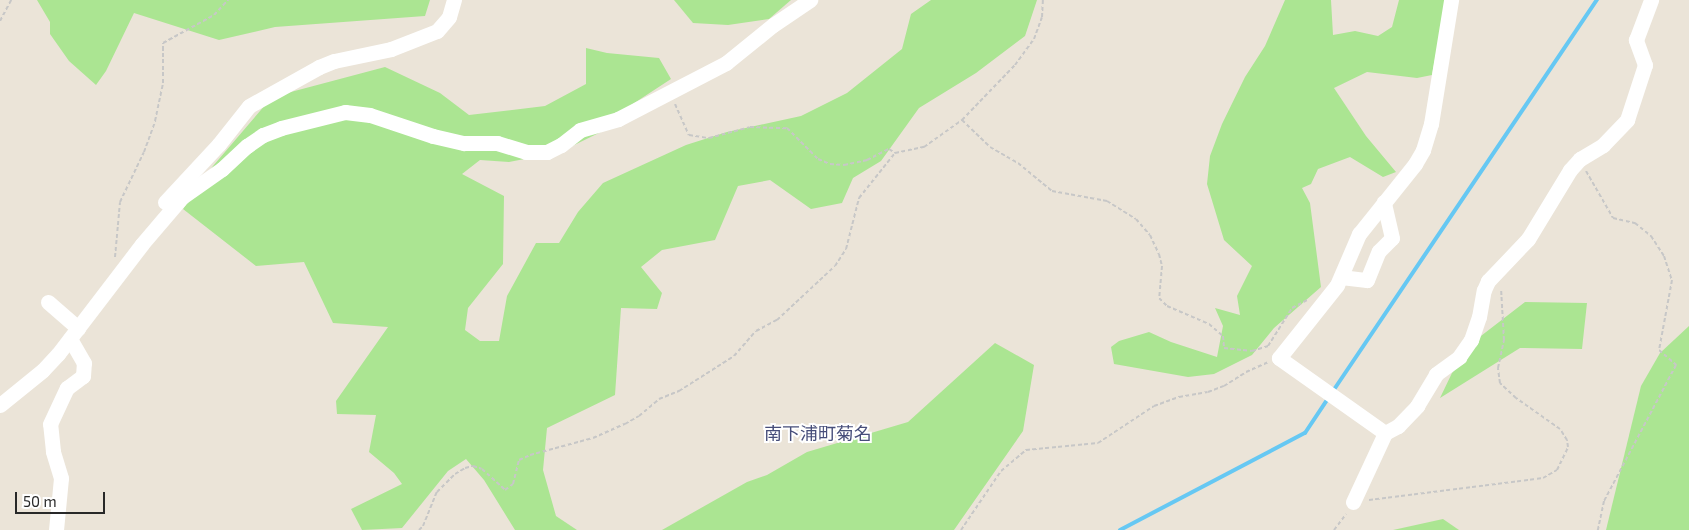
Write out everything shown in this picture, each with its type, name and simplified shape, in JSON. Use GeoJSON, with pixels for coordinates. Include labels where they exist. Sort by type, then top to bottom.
{"type":"FeatureCollection","features":[{"type":"Feature","properties":{"kind":"street"},"geometry":{"type":"LineString","coordinates":[[142,244],[148,224],[172,194],[219,144],[249,106],[334,61],[391,49],[437,31],[449,17],[454,0]]}},
{"type":"Feature","properties":{"kind":"street"},"geometry":{"type":"LineString","coordinates":[[0,405],[43,370],[74,334],[142,244],[182,197],[222,169],[255,140],[280,128],[345,112],[370,115],[434,136],[464,143],[497,143],[526,152],[547,152],[561,145],[580,130],[618,119],[726,62],[773,25],[810,0]]}},
{"type":"Feature","properties":{"kind":"street"},"geometry":{"type":"LineString","coordinates":[[1385,433],[1279,358],[1332,292],[1341,277],[1352,246],[1415,164],[1428,136],[1451,0]]}},
{"type":"Feature","properties":{"kind":"street"},"geometry":{"type":"LineString","coordinates":[[1353,502],[1385,433],[1404,419],[1417,406],[1436,374],[1464,350],[1480,317],[1484,290],[1488,281],[1528,240],[1566,176],[1580,159],[1603,145],[1616,133],[1632,108],[1646,65],[1636,40],[1637,33],[1651,0]]}},
{"type":"Feature","properties":{"kind":"street"},"geometry":{"type":"LineString","coordinates":[[1341,277],[1367,280],[1380,251],[1392,238],[1384,202]]}},
{"type":"Feature","properties":{"kind":"street"},"geometry":{"type":"LineString","coordinates":[[48,302],[74,334],[84,363],[83,376],[67,388],[50,424],[53,451],[61,478],[56,530]]}},
{"type":"Feature","properties":{"kind":"path"},"geometry":{"type":"LineString","coordinates":[[0,21],[12,0]]}},
{"type":"Feature","properties":{"kind":"path"},"geometry":{"type":"LineString","coordinates":[[115,280],[116,230],[120,202],[144,152],[155,121],[162,83],[162,43],[214,15],[228,0]]}},
{"type":"Feature","properties":{"kind":"path"},"geometry":{"type":"LineString","coordinates":[[419,530],[423,526],[437,492],[455,474],[465,468],[473,466],[482,470],[505,490],[513,484],[519,460],[530,455],[594,438],[640,416],[659,399],[679,391],[708,370],[734,356],[756,331],[777,320],[835,266],[846,249],[859,198],[895,153],[924,147],[962,120],[996,87],[1034,38],[1042,17],[1043,0]]}},
{"type":"Feature","properties":{"kind":"path"},"geometry":{"type":"LineString","coordinates":[[670,92],[689,135],[696,137],[709,138],[750,127],[775,126],[786,128],[818,159],[830,164],[844,165],[867,160],[889,149],[895,153]]}},
{"type":"Feature","properties":{"kind":"path"},"geometry":{"type":"LineString","coordinates":[[962,120],[990,147],[1018,163],[1052,190],[1107,200],[1136,219],[1150,235],[1159,254],[1162,266],[1159,298],[1167,306],[1209,324],[1223,336],[1224,348],[1252,351],[1268,346],[1292,308],[1332,292]]}},
{"type":"Feature","properties":{"kind":"path"},"geometry":{"type":"LineString","coordinates":[[1580,159],[1613,218],[1635,223],[1651,236],[1664,256],[1672,280],[1659,350],[1676,365],[1604,501],[1598,530]]}},
{"type":"Feature","properties":{"kind":"path"},"geometry":{"type":"LineString","coordinates":[[1334,530],[1353,502],[1543,478],[1557,470],[1568,447],[1568,440],[1560,429],[1516,398],[1500,383],[1498,368],[1504,340],[1501,288]]}},
{"type":"Feature","properties":{"kind":"path"},"geometry":{"type":"LineString","coordinates":[[961,530],[1001,471],[1026,450],[1098,443],[1154,406],[1179,396],[1208,392],[1224,386],[1246,372],[1279,358]]}},
{"type":"Feature","properties":{"kind":"green space"},"geometry":{"type":"Polygon","coordinates":[[[37,0],[430,0],[425,16],[275,27],[219,40],[134,13],[106,71],[96,85],[69,61],[50,34],[50,22],[37,0]]]}},
{"type":"Feature","properties":{"kind":"green space"},"geometry":{"type":"Polygon","coordinates":[[[674,0],[791,0],[769,19],[728,25],[693,23],[674,0]]]}},
{"type":"Feature","properties":{"kind":"green space"},"geometry":{"type":"Polygon","coordinates":[[[931,0],[1037,0],[1025,36],[976,73],[919,108],[881,161],[853,178],[842,203],[811,209],[770,180],[738,186],[715,240],[662,250],[641,267],[662,293],[657,309],[621,308],[615,395],[547,428],[543,470],[556,516],[577,530],[515,530],[484,480],[466,459],[448,471],[402,528],[362,530],[351,509],[402,484],[394,473],[369,452],[376,415],[337,414],[336,401],[388,327],[333,323],[304,262],[256,266],[183,209],[213,166],[272,97],[385,67],[440,93],[469,115],[545,106],[586,84],[586,48],[607,53],[659,58],[671,79],[619,113],[607,129],[560,152],[509,162],[480,160],[462,174],[504,196],[503,264],[468,308],[465,330],[480,341],[499,341],[507,296],[536,243],[559,243],[578,212],[603,183],[686,145],[727,132],[801,116],[847,93],[902,49],[911,14],[931,0]]]}},
{"type":"Feature","properties":{"kind":"green space"},"geometry":{"type":"Polygon","coordinates":[[[1285,0],[1331,0],[1333,35],[1355,31],[1378,36],[1392,27],[1399,0],[1446,0],[1432,75],[1417,78],[1367,72],[1334,88],[1366,136],[1396,172],[1383,177],[1350,157],[1318,169],[1311,184],[1302,188],[1310,203],[1321,287],[1274,328],[1252,355],[1214,374],[1188,377],[1114,364],[1111,347],[1119,341],[1149,332],[1171,342],[1217,357],[1223,326],[1215,308],[1240,315],[1237,296],[1252,266],[1224,240],[1207,184],[1210,156],[1222,124],[1245,77],[1265,46],[1285,0]]]}},
{"type":"Feature","properties":{"kind":"green space"},"geometry":{"type":"Polygon","coordinates":[[[1525,302],[1587,303],[1582,349],[1520,348],[1440,398],[1452,373],[1477,339],[1525,302]]]}},
{"type":"Feature","properties":{"kind":"green space"},"geometry":{"type":"Polygon","coordinates":[[[1689,326],[1689,530],[1606,530],[1641,386],[1660,353],[1689,326]]]}},
{"type":"Feature","properties":{"kind":"green space"},"geometry":{"type":"Polygon","coordinates":[[[995,343],[1034,365],[1023,431],[954,530],[662,530],[747,482],[767,475],[807,452],[908,422],[995,343]]]}},
{"type":"Feature","properties":{"kind":"green space"},"geometry":{"type":"Polygon","coordinates":[[[1443,519],[1459,530],[1393,530],[1443,519]]]}},
{"type":"Feature","properties":{"kind":"waterway"},"geometry":{"type":"LineString","coordinates":[[1333,391],[1597,0]]}},
{"type":"Feature","properties":{"kind":"waterway"},"geometry":{"type":"LineString","coordinates":[[1120,530],[1305,433],[1329,397]]}},
{"type":"Feature","properties":{"kind":"district","name":"南下浦町菊名"},"geometry":{"type":"Point","coordinates":[818,433]}}]}
